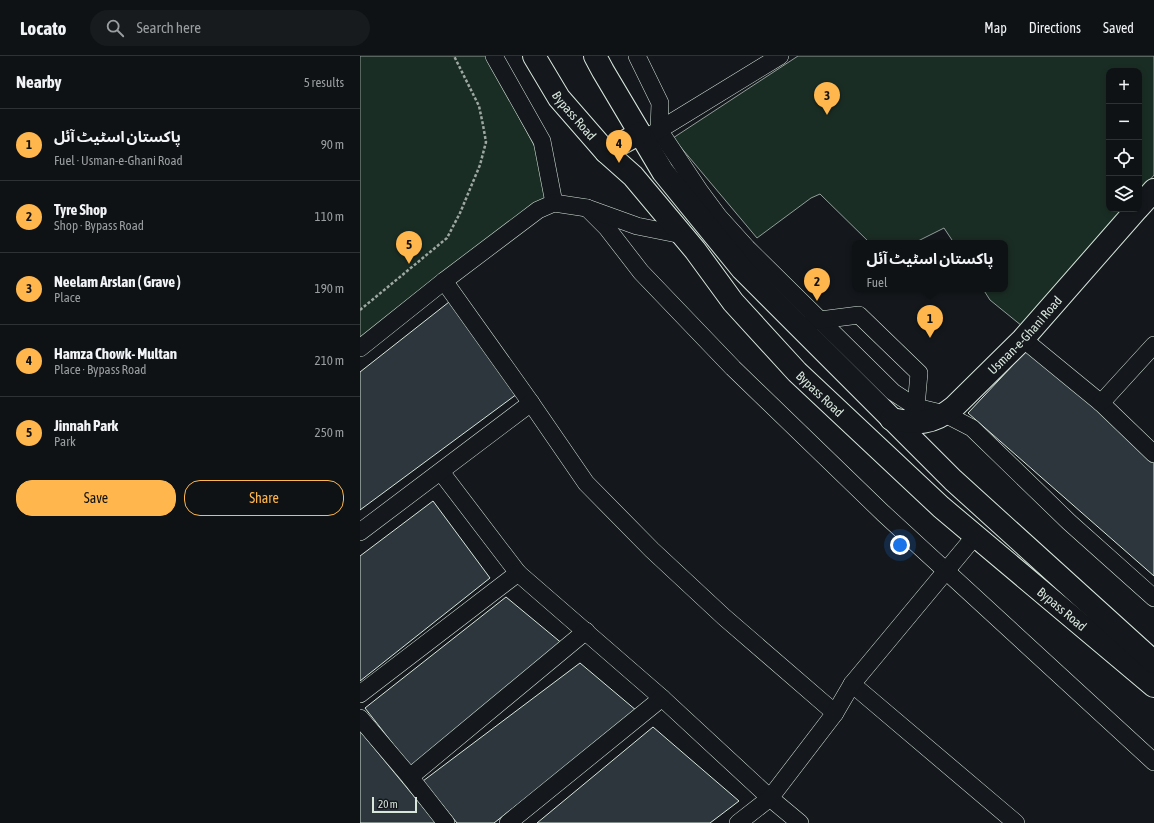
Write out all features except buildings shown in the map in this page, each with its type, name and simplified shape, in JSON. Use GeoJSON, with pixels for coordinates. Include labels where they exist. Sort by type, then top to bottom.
{"type":"FeatureCollection","features":[{"type":"Feature","properties":{"kind":"main road","name":"Bypass Road"},"geometry":{"type":"LineString","coordinates":[[534,56],[559,98],[606,152],[633,176],[682,234],[734,302],[797,372],[942,507],[1154,686]]}},
{"type":"Feature","properties":{"kind":"main road"},"geometry":{"type":"LineString","coordinates":[[595,56],[603,71],[647,134],[663,172],[742,269],[796,324],[905,416],[953,480],[1154,662]]}},
{"type":"Feature","properties":{"kind":"main road"},"geometry":{"type":"LineString","coordinates":[[606,152],[647,134]]}},
{"type":"Feature","properties":{"kind":"main road","name":"Usman-e-Ghani Road"},"geometry":{"type":"LineString","coordinates":[[905,416],[925,423],[945,414],[1023,339],[1147,199]]}},
{"type":"Feature","properties":{"kind":"street"},"geometry":{"type":"LineString","coordinates":[[494,56],[542,141],[554,203]]}},
{"type":"Feature","properties":{"kind":"street"},"geometry":{"type":"LineString","coordinates":[[637,56],[660,103],[647,134]]}},
{"type":"Feature","properties":{"kind":"street"},"geometry":{"type":"LineString","coordinates":[[647,134],[763,60],[780,56]]}},
{"type":"Feature","properties":{"kind":"street"},"geometry":{"type":"LineString","coordinates":[[647,134],[699,190],[747,248],[888,387],[904,400],[905,416]]}},
{"type":"Feature","properties":{"kind":"street"},"geometry":{"type":"LineString","coordinates":[[360,348],[444,281],[538,210],[554,203],[587,208],[637,226],[682,234]]}},
{"type":"Feature","properties":{"kind":"street"},"geometry":{"type":"LineString","coordinates":[[587,208],[607,228],[641,272],[734,368],[883,513],[1154,762]]}},
{"type":"Feature","properties":{"kind":"street"},"geometry":{"type":"LineString","coordinates":[[444,281],[586,483],[652,550],[724,617],[836,714]]}},
{"type":"Feature","properties":{"kind":"street"},"geometry":{"type":"LineString","coordinates":[[796,324],[819,319],[859,315],[919,372],[905,416]]}},
{"type":"Feature","properties":{"kind":"street"},"geometry":{"type":"LineString","coordinates":[[1023,339],[1101,403],[1154,454]]}},
{"type":"Feature","properties":{"kind":"street"},"geometry":{"type":"LineString","coordinates":[[1101,403],[1154,345]]}},
{"type":"Feature","properties":{"kind":"street"},"geometry":{"type":"LineString","coordinates":[[360,532],[531,404]]}},
{"type":"Feature","properties":{"kind":"street"},"geometry":{"type":"LineString","coordinates":[[945,414],[964,423],[980,434],[1069,522],[1154,598]]}},
{"type":"Feature","properties":{"kind":"street"},"geometry":{"type":"LineString","coordinates":[[441,472],[518,573],[662,698],[770,798],[800,823]]}},
{"type":"Feature","properties":{"kind":"street"},"geometry":{"type":"LineString","coordinates":[[738,823],[770,798],[836,714],[852,684],[975,536]]}},
{"type":"Feature","properties":{"kind":"street"},"geometry":{"type":"LineString","coordinates":[[360,694],[518,573]]}},
{"type":"Feature","properties":{"kind":"street"},"geometry":{"type":"LineString","coordinates":[[410,777],[586,631]]}},
{"type":"Feature","properties":{"kind":"street"},"geometry":{"type":"LineString","coordinates":[[852,684],[1016,823]]}},
{"type":"Feature","properties":{"kind":"street"},"geometry":{"type":"LineString","coordinates":[[508,823],[662,698]]}},
{"type":"Feature","properties":{"kind":"street"},"geometry":{"type":"LineString","coordinates":[[360,718],[410,777],[446,823]]}},
{"type":"Feature","properties":{"kind":"path"},"geometry":{"type":"LineString","coordinates":[[360,310],[447,238],[460,213],[480,165],[486,142],[479,106],[454,56]]}},
{"type":"Feature","properties":{"kind":"green space"},"geometry":{"type":"Polygon","coordinates":[[[360,56],[486,56],[557,188],[360,340],[360,56]]]}},
{"type":"Feature","properties":{"kind":"green space"},"geometry":{"type":"Polygon","coordinates":[[[798,56],[1154,56],[1154,175],[1142,189],[1142,68],[1106,68],[1106,212],[1122,212],[1022,326],[990,300],[985,292],[1008,292],[1008,240],[952,240],[944,228],[920,240],[867,240],[820,194],[811,198],[757,238],[673,138],[798,56]]]}},
{"type":"Feature","properties":{"kind":"place","name":"Neelam Arslan ( Grave )"},"geometry":{"type":"Point","coordinates":[827,115]}},
{"type":"Feature","properties":{"kind":"place","name":"Hamza Chowk- Multan"},"geometry":{"type":"Point","coordinates":[619,163]}},
{"type":"Feature","properties":{"kind":"place","name":"Jinnah Park"},"geometry":{"type":"Point","coordinates":[409,264]}},
{"type":"Feature","properties":{"kind":"place","name":"Tyre Shop"},"geometry":{"type":"Point","coordinates":[817,301]}},
{"type":"Feature","properties":{"kind":"place","name":"پاکستان اسٹیٹ آئل"},"geometry":{"type":"Point","coordinates":[930,338]}}]}
